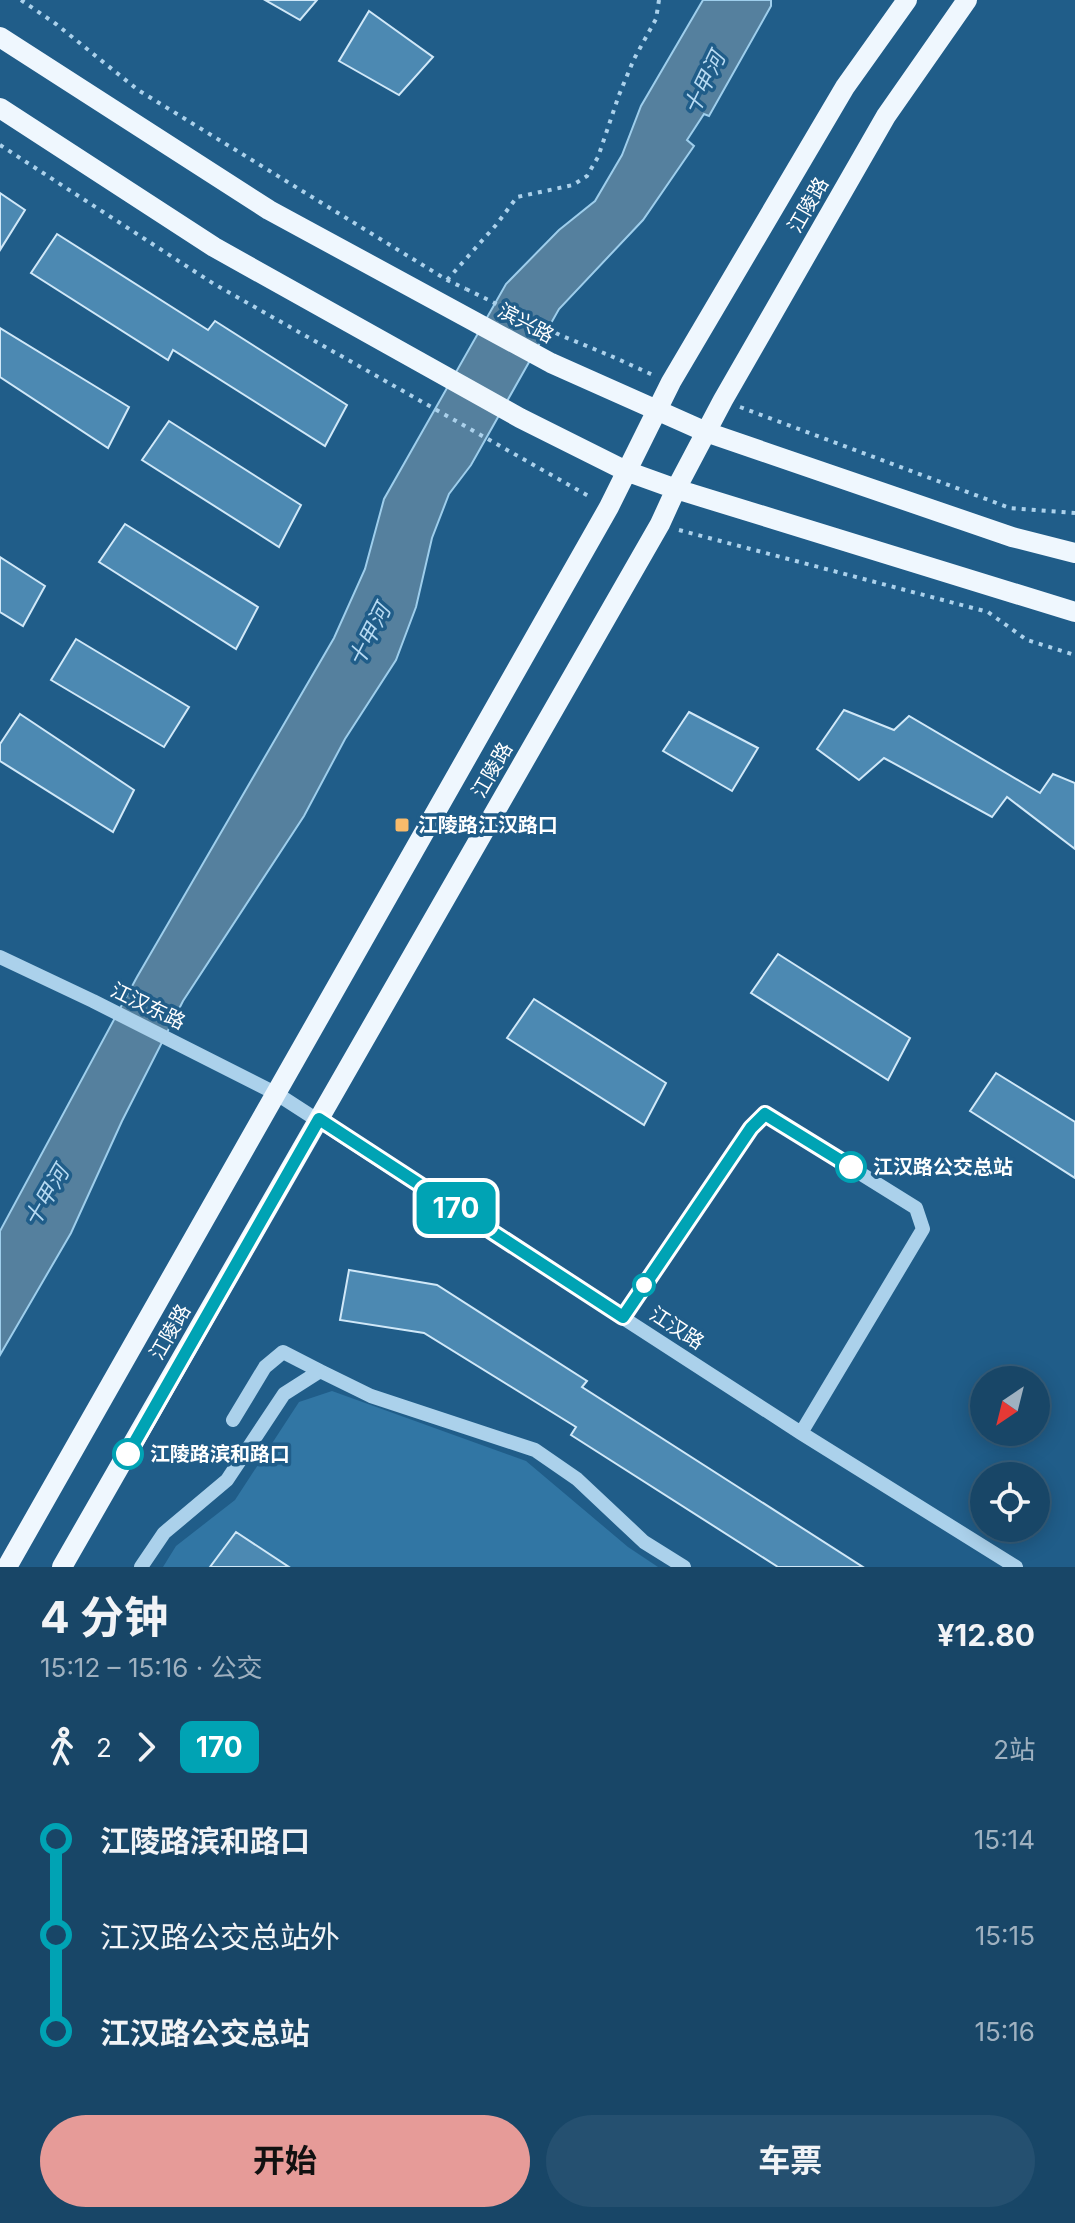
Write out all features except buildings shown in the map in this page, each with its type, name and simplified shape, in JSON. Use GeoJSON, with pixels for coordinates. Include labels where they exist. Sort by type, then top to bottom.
{"type":"FeatureCollection","features":[{"type":"Feature","properties":{"kind":"main road","name":"江陵路"},"geometry":{"type":"LineString","coordinates":[[7,1567],[609,507],[671,382],[845,87],[907,0]]}},
{"type":"Feature","properties":{"kind":"main road","name":"江陵路"},"geometry":{"type":"LineString","coordinates":[[62,1567],[660,524],[723,400],[886,116],[967,0]]}},
{"type":"Feature","properties":{"kind":"main road","name":"滨兴路"},"geometry":{"type":"LineString","coordinates":[[0,37],[269,210],[551,363],[706,432],[1012,537],[1075,553]]}},
{"type":"Feature","properties":{"kind":"main road"},"geometry":{"type":"LineString","coordinates":[[0,108],[214,247],[520,418],[626,471],[1075,612]]}},
{"type":"Feature","properties":{"kind":"street","name":"江汉东路"},"geometry":{"type":"LineString","coordinates":[[0,957],[277,1094]]}},
{"type":"Feature","properties":{"kind":"street","name":"江汉路"},"geometry":{"type":"LineString","coordinates":[[277,1094],[801,1433],[1016,1567]]}},
{"type":"Feature","properties":{"kind":"street"},"geometry":{"type":"LineString","coordinates":[[623,1317],[751,1128],[765,1114],[916,1208],[923,1229],[801,1433]]}},
{"type":"Feature","properties":{"kind":"street"},"geometry":{"type":"LineString","coordinates":[[233,1420],[265,1367],[283,1352],[371,1396],[535,1450],[577,1479],[644,1542],[684,1567]]}},
{"type":"Feature","properties":{"kind":"street"},"geometry":{"type":"LineString","coordinates":[[141,1567],[164,1533],[227,1480],[284,1394],[320,1371]]}},
{"type":"Feature","properties":{"kind":"path"},"geometry":{"type":"LineString","coordinates":[[21,0],[138,90],[447,280],[560,335],[671,382]]}},
{"type":"Feature","properties":{"kind":"path"},"geometry":{"type":"LineString","coordinates":[[447,280],[517,197],[573,185],[587,176],[598,157],[634,59],[656,19],[659,0]]}},
{"type":"Feature","properties":{"kind":"path"},"geometry":{"type":"LineString","coordinates":[[0,145],[214,284],[609,507]]}},
{"type":"Feature","properties":{"kind":"path"},"geometry":{"type":"LineString","coordinates":[[723,400],[1010,508],[1075,513]]}},
{"type":"Feature","properties":{"kind":"path"},"geometry":{"type":"LineString","coordinates":[[660,524],[988,612],[1027,640],[1075,655]]}},
{"type":"Feature","properties":{"kind":"shaded area"},"geometry":{"type":"Polygon","coordinates":[[[332,1391],[526,1461],[628,1547],[658,1567],[163,1567],[176,1546],[235,1500],[299,1402],[332,1391]]]}},
{"type":"Feature","properties":{"kind":"water","name":"十甲河"},"geometry":{"type":"Polygon","coordinates":[[[703,0],[771,0],[771,6],[709,116],[704,114],[687,140],[694,146],[643,220],[559,309],[471,465],[449,494],[432,538],[416,607],[396,660],[345,739],[304,816],[183,1001],[122,1121],[71,1233],[0,1355],[0,1231],[137,977],[334,638],[365,569],[384,499],[506,284],[559,230],[595,201],[622,155],[641,106],[703,0]]]}},
{"type":"Feature","properties":{"kind":"bus line","name":"170"},"geometry":{"type":"LineString","coordinates":[[128,1454],[319,1119],[623,1317],[751,1128],[765,1114],[851,1167]]}},
{"type":"Feature","properties":{"kind":"place","name":"江陵路江汉路口"},"geometry":{"type":"Point","coordinates":[402,825]}},
{"type":"Feature","properties":{"kind":"place","name":"江汉路公交总站"},"geometry":{"type":"Point","coordinates":[851,1167]}},
{"type":"Feature","properties":{"kind":"place","name":"江陵路滨和路口"},"geometry":{"type":"Point","coordinates":[128,1454]}}]}
